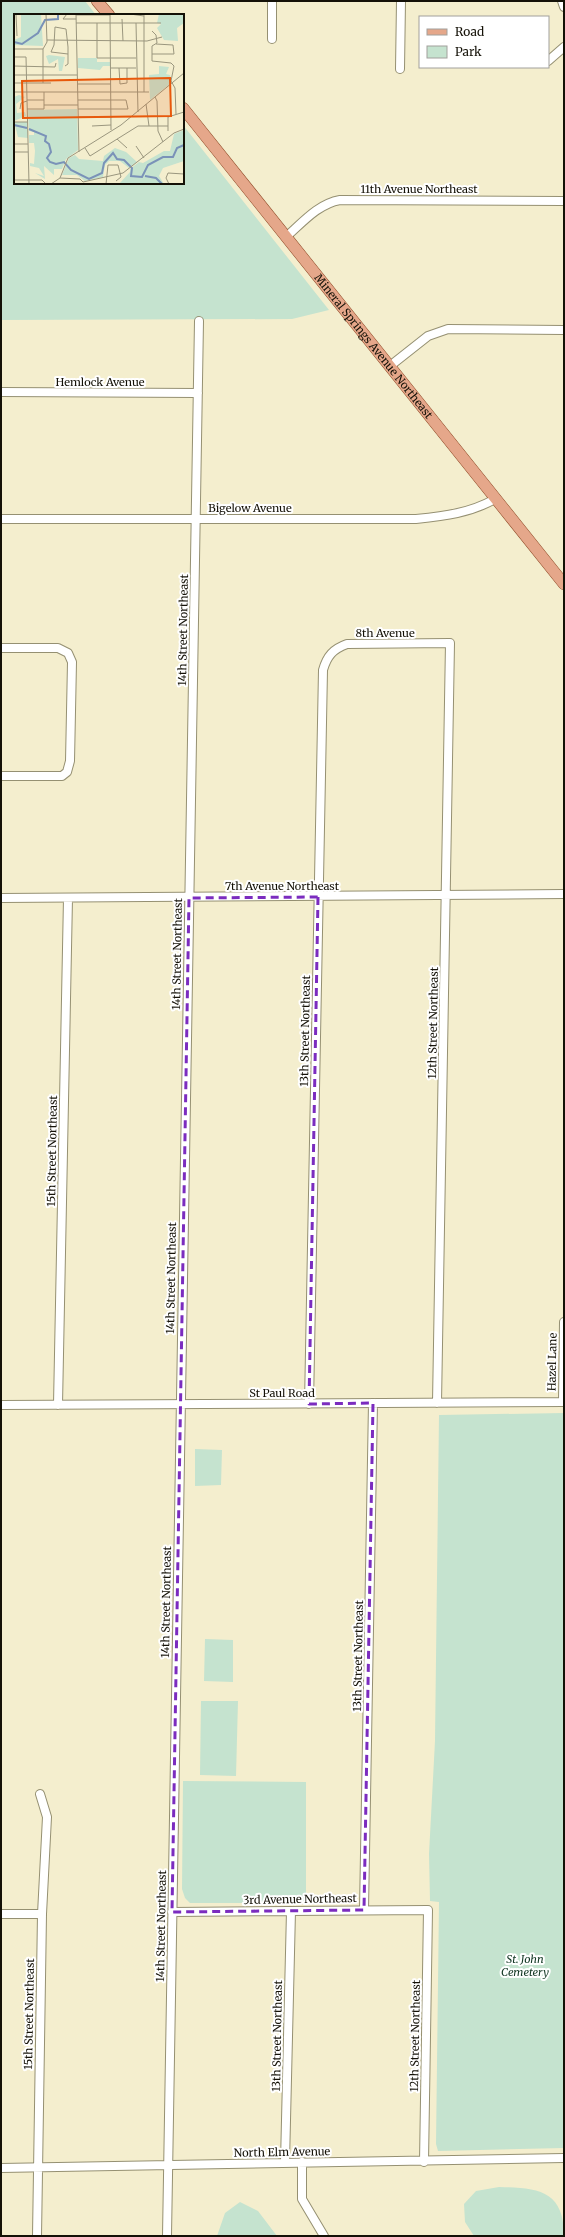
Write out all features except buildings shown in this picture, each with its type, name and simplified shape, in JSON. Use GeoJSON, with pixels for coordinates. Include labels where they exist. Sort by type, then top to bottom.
{"type":"FeatureCollection","features":[{"type":"Feature","properties":{"kind":"main road"},"geometry":{"type":"LineString","coordinates":[[97,1],[108,14]]}},
{"type":"Feature","properties":{"kind":"main road","name":"Mineral Springs Avenue Northeast"},"geometry":{"type":"LineString","coordinates":[[184,109],[564,584]]}},
{"type":"Feature","properties":{"kind":"street"},"geometry":{"type":"LineString","coordinates":[[272,1],[272,39]]}},
{"type":"Feature","properties":{"kind":"street"},"geometry":{"type":"LineString","coordinates":[[400,69],[401,1]]}},
{"type":"Feature","properties":{"kind":"street"},"geometry":{"type":"LineString","coordinates":[[562,1],[564,7]]}},
{"type":"Feature","properties":{"kind":"street"},"geometry":{"type":"LineString","coordinates":[[549,60],[564,47]]}},
{"type":"Feature","properties":{"kind":"street","name":"11th Avenue Northeast"},"geometry":{"type":"LineString","coordinates":[[286,237],[318,208],[328,202],[340,200],[564,201]]}},
{"type":"Feature","properties":{"kind":"street","name":"14th Street Northeast"},"geometry":{"type":"LineString","coordinates":[[167,2236],[199,321]]}},
{"type":"Feature","properties":{"kind":"street"},"geometry":{"type":"LineString","coordinates":[[390,366],[428,336],[442,331],[564,330]]}},
{"type":"Feature","properties":{"kind":"street","name":"Hemlock Avenue"},"geometry":{"type":"LineString","coordinates":[[1,392],[198,393]]}},
{"type":"Feature","properties":{"kind":"street","name":"Bigelow Avenue"},"geometry":{"type":"LineString","coordinates":[[1,519],[416,519],[457,514],[480,508],[495,499]]}},
{"type":"Feature","properties":{"kind":"street","name":"8th Avenue"},"geometry":{"type":"LineString","coordinates":[[326,659],[334,650],[347,644],[450,643]]}},
{"type":"Feature","properties":{"kind":"street","name":"12th Street Northeast"},"geometry":{"type":"LineString","coordinates":[[438,1403],[450,643]]}},
{"type":"Feature","properties":{"kind":"street"},"geometry":{"type":"LineString","coordinates":[[1,648],[58,648],[68,653],[72,662],[70,761],[67,772],[62,776],[1,776]]}},
{"type":"Feature","properties":{"kind":"street","name":"13th Street Northeast"},"geometry":{"type":"LineString","coordinates":[[309,1404],[323,670],[326,659]]}},
{"type":"Feature","properties":{"kind":"street","name":"7th Avenue Northeast"},"geometry":{"type":"LineString","coordinates":[[1,898],[189,898],[564,894]]}},
{"type":"Feature","properties":{"kind":"street","name":"15th Street Northeast"},"geometry":{"type":"LineString","coordinates":[[58,1405],[68,898]]}},
{"type":"Feature","properties":{"kind":"street","name":"Hazel Lane"},"geometry":{"type":"LineString","coordinates":[[563,1402],[564,1322]]}},
{"type":"Feature","properties":{"kind":"street","name":"St Paul Road"},"geometry":{"type":"LineString","coordinates":[[1,1405],[563,1402]]}},
{"type":"Feature","properties":{"kind":"street","name":"13th Street Northeast"},"geometry":{"type":"LineString","coordinates":[[364,1910],[373,1404]]}},
{"type":"Feature","properties":{"kind":"street","name":"15th Street Northeast"},"geometry":{"type":"LineString","coordinates":[[37,2236],[42,1914],[47,1817],[40,1794]]}},
{"type":"Feature","properties":{"kind":"street","name":"12th Street Northeast"},"geometry":{"type":"LineString","coordinates":[[424,2162],[428,1910]]}},
{"type":"Feature","properties":{"kind":"street","name":"3rd Avenue Northeast"},"geometry":{"type":"LineString","coordinates":[[172,1912],[428,1910]]}},
{"type":"Feature","properties":{"kind":"street","name":"13th Street Northeast"},"geometry":{"type":"LineString","coordinates":[[285,2162],[291,1911]]}},
{"type":"Feature","properties":{"kind":"street"},"geometry":{"type":"LineString","coordinates":[[1,1914],[42,1914]]}},
{"type":"Feature","properties":{"kind":"street","name":"North Elm Avenue"},"geometry":{"type":"LineString","coordinates":[[1,2168],[285,2162],[424,2162],[564,2158]]}},
{"type":"Feature","properties":{"kind":"street"},"geometry":{"type":"LineString","coordinates":[[302,2162],[302,2199],[324,2236]]}},
{"type":"Feature","properties":{"kind":"highlighted area"},"geometry":{"type":"Polygon","coordinates":[[[318,897],[309,1404],[373,1403],[364,1910],[172,1912],[189,898],[318,897]]]}},
{"type":"Feature","properties":{"kind":"green space"},"geometry":{"type":"Polygon","coordinates":[[[1,1],[85,1],[95,14],[14,14],[14,184],[184,184],[184,126],[329,310],[292,319],[1,320],[1,1]]]}},
{"type":"Feature","properties":{"kind":"green space","name":"St. John Cemetery"},"geometry":{"type":"Polygon","coordinates":[[[564,1413],[564,2148],[438,2151],[436,2144],[439,1902],[430,1901],[429,1854],[435,1741],[439,1415],[564,1413]]]}},
{"type":"Feature","properties":{"kind":"green space"},"geometry":{"type":"Polygon","coordinates":[[[195,1449],[222,1450],[221,1485],[195,1486],[195,1449]]]}},
{"type":"Feature","properties":{"kind":"green space"},"geometry":{"type":"Polygon","coordinates":[[[205,1639],[233,1640],[233,1682],[204,1681],[205,1639]]]}},
{"type":"Feature","properties":{"kind":"green space"},"geometry":{"type":"Polygon","coordinates":[[[201,1701],[238,1701],[236,1776],[200,1775],[201,1701]]]}},
{"type":"Feature","properties":{"kind":"green space"},"geometry":{"type":"Polygon","coordinates":[[[183,1781],[306,1782],[306,1903],[190,1903],[185,1898],[182,1889],[183,1781]]]}},
{"type":"Feature","properties":{"kind":"green space"},"geometry":{"type":"Polygon","coordinates":[[[499,2187],[537,2191],[554,2201],[559,2209],[563,2221],[564,2236],[474,2236],[465,2222],[464,2204],[476,2191],[499,2187]]]}},
{"type":"Feature","properties":{"kind":"green space"},"geometry":{"type":"Polygon","coordinates":[[[240,2202],[258,2211],[277,2236],[217,2236],[225,2213],[240,2202]]]}}]}
